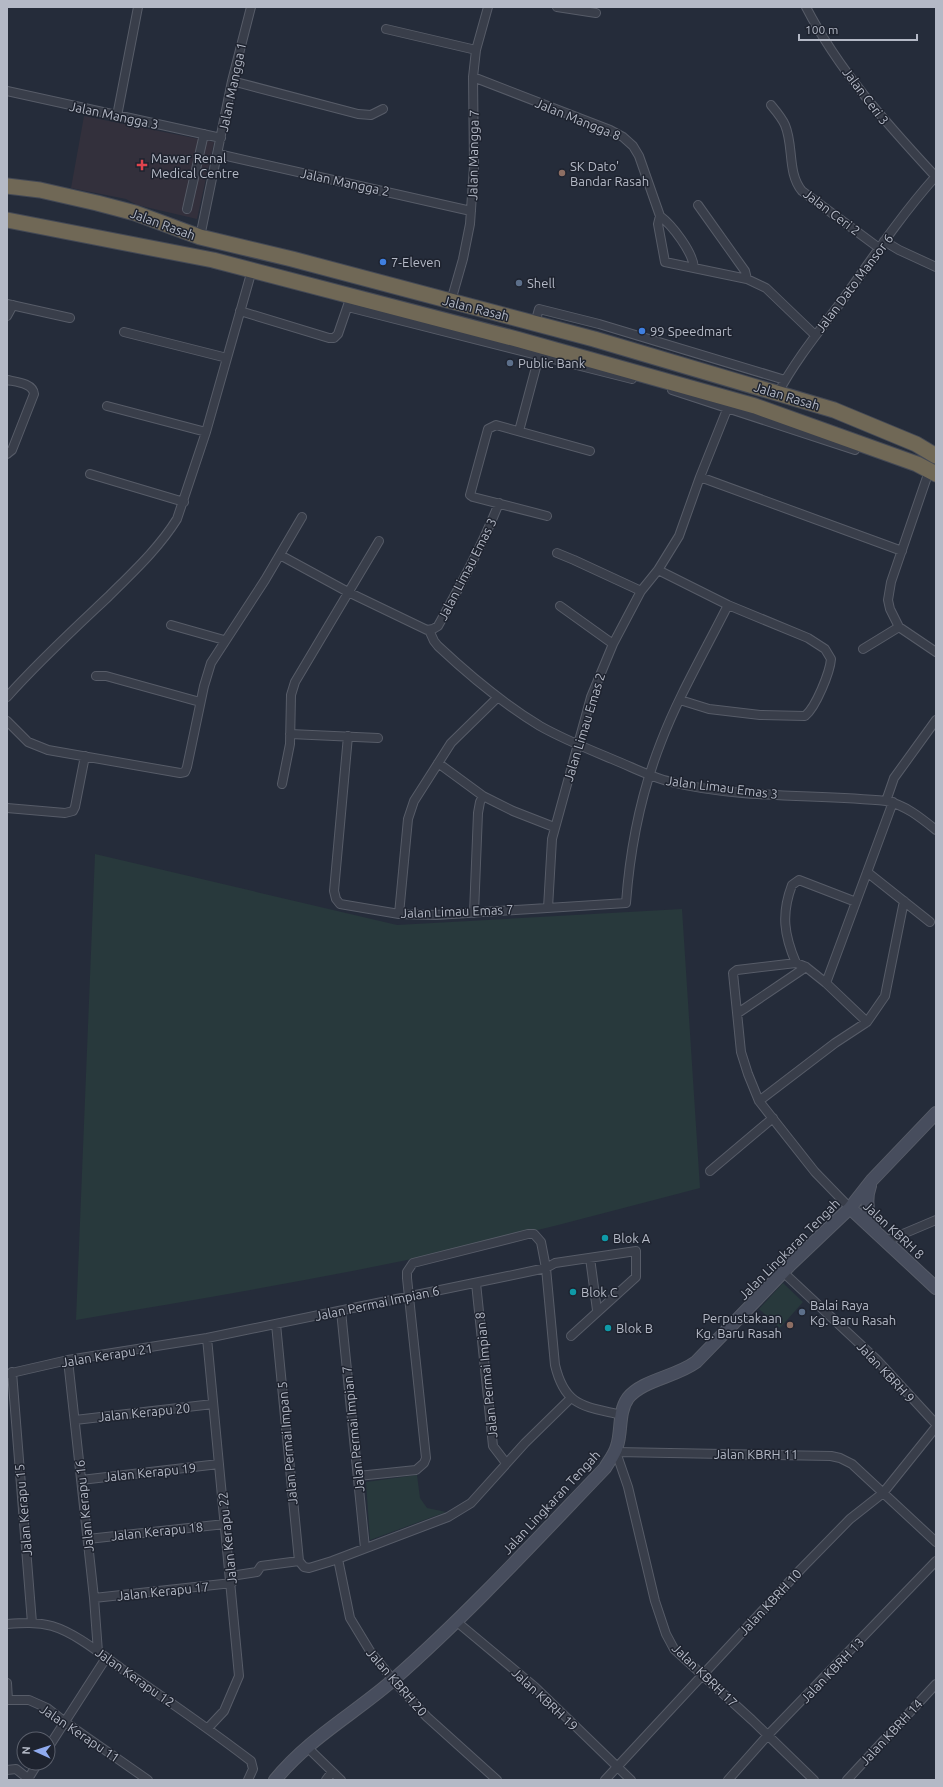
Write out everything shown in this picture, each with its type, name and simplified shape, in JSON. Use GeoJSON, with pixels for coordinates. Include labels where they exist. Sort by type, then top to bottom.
{"type":"FeatureCollection","features":[{"type":"Feature","properties":{"kind":"highway","name":"Jalan Rasah"},"geometry":{"type":"LineString","coordinates":[[7,186],[40,190],[120,209],[168,224],[200,237],[782,387],[916,444],[936,456]]}},
{"type":"Feature","properties":{"kind":"highway","name":"Jalan Rasah"},"geometry":{"type":"LineString","coordinates":[[7,220],[213,260],[252,270],[349,301],[611,364],[754,406],[917,464],[933,476]]}},
{"type":"Feature","properties":{"kind":"street"},"geometry":{"type":"LineString","coordinates":[[117,116],[138,7]]}},
{"type":"Feature","properties":{"kind":"street","name":"Jalan Mangga 1"},"geometry":{"type":"LineString","coordinates":[[200,237],[232,81],[251,7]]}},
{"type":"Feature","properties":{"kind":"street","name":"Jalan Mangga 7"},"geometry":{"type":"LineString","coordinates":[[450,301],[469,235],[472,211],[474,166],[473,77],[476,50],[488,7]]}},
{"type":"Feature","properties":{"kind":"street"},"geometry":{"type":"LineString","coordinates":[[557,7],[596,13]]}},
{"type":"Feature","properties":{"kind":"street","name":"Jalan Ceri 3"},"geometry":{"type":"LineString","coordinates":[[806,7],[818,31],[880,116],[936,177]]}},
{"type":"Feature","properties":{"kind":"street"},"geometry":{"type":"LineString","coordinates":[[386,29],[476,50]]}},
{"type":"Feature","properties":{"kind":"street","name":"Jalan Mangga 8"},"geometry":{"type":"LineString","coordinates":[[473,77],[610,130],[628,140],[639,156],[660,216],[658,224],[665,262],[694,268],[692,259],[669,222],[660,216]]}},
{"type":"Feature","properties":{"kind":"street"},"geometry":{"type":"LineString","coordinates":[[232,81],[358,114],[371,115],[383,109]]}},
{"type":"Feature","properties":{"kind":"street","name":"Jalan Mangga 3"},"geometry":{"type":"LineString","coordinates":[[7,91],[221,138]]}},
{"type":"Feature","properties":{"kind":"street","name":"Jalan Ceri 2"},"geometry":{"type":"LineString","coordinates":[[771,105],[785,126],[789,141],[792,167],[798,185],[802,191],[882,244],[900,250],[936,267]]}},
{"type":"Feature","properties":{"kind":"street"},"geometry":{"type":"LineString","coordinates":[[187,208],[204,134]]}},
{"type":"Feature","properties":{"kind":"street","name":"Jalan Mangga 2"},"geometry":{"type":"LineString","coordinates":[[218,154],[472,211]]}},
{"type":"Feature","properties":{"kind":"street","name":"Jalan Dato Mansor 6"},"geometry":{"type":"LineString","coordinates":[[782,387],[815,335],[840,304],[882,244],[936,177]]}},
{"type":"Feature","properties":{"kind":"street"},"geometry":{"type":"LineString","coordinates":[[698,205],[745,271],[747,279]]}},
{"type":"Feature","properties":{"kind":"street"},"geometry":{"type":"LineString","coordinates":[[694,268],[747,279],[766,288],[815,335]]}},
{"type":"Feature","properties":{"kind":"street"},"geometry":{"type":"LineString","coordinates":[[7,697],[26,676],[137,568],[170,530],[177,519],[184,502],[206,432],[252,270]]}},
{"type":"Feature","properties":{"kind":"street"},"geometry":{"type":"LineString","coordinates":[[240,311],[331,338],[338,334],[349,301],[539,356],[648,383],[728,407],[933,476],[936,481]]}},
{"type":"Feature","properties":{"kind":"street"},"geometry":{"type":"LineString","coordinates":[[7,316],[10,304],[70,318]]}},
{"type":"Feature","properties":{"kind":"street"},"geometry":{"type":"LineString","coordinates":[[536,323],[539,309],[598,324],[782,387]]}},
{"type":"Feature","properties":{"kind":"street"},"geometry":{"type":"LineString","coordinates":[[594,339],[598,324]]}},
{"type":"Feature","properties":{"kind":"street"},"geometry":{"type":"LineString","coordinates":[[124,332],[227,358]]}},
{"type":"Feature","properties":{"kind":"street"},"geometry":{"type":"LineString","coordinates":[[519,431],[539,356]]}},
{"type":"Feature","properties":{"kind":"street"},"geometry":{"type":"LineString","coordinates":[[7,380],[30,386],[34,392],[12,450],[7,454]]}},
{"type":"Feature","properties":{"kind":"street"},"geometry":{"type":"LineString","coordinates":[[107,406],[206,432]]}},
{"type":"Feature","properties":{"kind":"street","name":"Jalan Limau Emas 2"},"geometry":{"type":"LineString","coordinates":[[548,908],[550,851],[554,827],[591,697],[613,644],[641,591],[658,570],[679,536],[700,477],[728,407]]}},
{"type":"Feature","properties":{"kind":"street"},"geometry":{"type":"LineString","coordinates":[[547,516],[500,503],[473,498],[470,495],[488,429],[496,425],[590,451]]}},
{"type":"Feature","properties":{"kind":"street"},"geometry":{"type":"LineString","coordinates":[[90,474],[184,502]]}},
{"type":"Feature","properties":{"kind":"street"},"geometry":{"type":"LineString","coordinates":[[933,476],[902,550],[888,595],[890,609],[899,627],[936,652]]}},
{"type":"Feature","properties":{"kind":"street"},"geometry":{"type":"LineString","coordinates":[[700,477],[902,550]]}},
{"type":"Feature","properties":{"kind":"street","name":"Jalan Limau Emas 3"},"geometry":{"type":"LineString","coordinates":[[429,630],[438,626],[487,534],[500,503]]}},
{"type":"Feature","properties":{"kind":"street"},"geometry":{"type":"LineString","coordinates":[[7,721],[23,738],[37,746],[180,773],[185,772],[200,702],[211,663],[224,640],[265,580],[302,517]]}},
{"type":"Feature","properties":{"kind":"street"},"geometry":{"type":"LineString","coordinates":[[282,784],[290,744],[291,695],[295,682],[380,541]]}},
{"type":"Feature","properties":{"kind":"street"},"geometry":{"type":"LineString","coordinates":[[557,554],[595,569],[641,591]]}},
{"type":"Feature","properties":{"kind":"street","name":"Jalan Limau Emas 3"},"geometry":{"type":"LineString","coordinates":[[280,555],[348,592],[429,630],[438,646],[469,676],[497,698],[542,727],[577,745],[650,776],[672,782],[750,794],[889,802],[916,814],[936,830]]}},
{"type":"Feature","properties":{"kind":"street"},"geometry":{"type":"LineString","coordinates":[[658,570],[728,606],[808,638],[828,651],[830,663],[823,686],[812,709],[806,716],[760,715],[709,709],[680,700]]}},
{"type":"Feature","properties":{"kind":"street"},"geometry":{"type":"LineString","coordinates":[[560,606],[613,644]]}},
{"type":"Feature","properties":{"kind":"street"},"geometry":{"type":"LineString","coordinates":[[650,776],[661,742],[680,700],[728,606]]}},
{"type":"Feature","properties":{"kind":"street"},"geometry":{"type":"LineString","coordinates":[[171,625],[224,640]]}},
{"type":"Feature","properties":{"kind":"street"},"geometry":{"type":"LineString","coordinates":[[863,649],[899,627]]}},
{"type":"Feature","properties":{"kind":"street"},"geometry":{"type":"LineString","coordinates":[[96,676],[106,676],[200,702]]}},
{"type":"Feature","properties":{"kind":"street"},"geometry":{"type":"LineString","coordinates":[[399,914],[408,819],[414,800],[451,743],[497,698]]}},
{"type":"Feature","properties":{"kind":"street"},"geometry":{"type":"LineString","coordinates":[[826,982],[867,872],[889,802],[894,778],[936,720]]}},
{"type":"Feature","properties":{"kind":"street"},"geometry":{"type":"LineString","coordinates":[[290,734],[378,738]]}},
{"type":"Feature","properties":{"kind":"street","name":"Jalan Limau Emas 7"},"geometry":{"type":"LineString","coordinates":[[348,736],[334,891],[336,899],[340,904],[399,914],[436,915],[626,903],[631,853],[650,776]]}},
{"type":"Feature","properties":{"kind":"street"},"geometry":{"type":"LineString","coordinates":[[7,808],[65,813],[73,811],[76,807],[85,756]]}},
{"type":"Feature","properties":{"kind":"street"},"geometry":{"type":"LineString","coordinates":[[438,763],[483,796],[512,811],[554,827]]}},
{"type":"Feature","properties":{"kind":"street"},"geometry":{"type":"LineString","coordinates":[[474,913],[479,808],[483,796]]}},
{"type":"Feature","properties":{"kind":"street"},"geometry":{"type":"LineString","coordinates":[[867,872],[930,922]]}},
{"type":"Feature","properties":{"kind":"street"},"geometry":{"type":"LineString","coordinates":[[796,963],[790,949],[784,920],[787,898],[792,885],[799,880],[856,902]]}},
{"type":"Feature","properties":{"kind":"street"},"geometry":{"type":"LineString","coordinates":[[759,1101],[835,1043],[867,1022],[885,996],[904,901]]}},
{"type":"Feature","properties":{"kind":"street"},"geometry":{"type":"LineString","coordinates":[[850,1208],[815,1172],[759,1101],[741,1052],[733,973],[737,970],[796,963],[806,967],[826,982],[867,1022]]}},
{"type":"Feature","properties":{"kind":"street"},"geometry":{"type":"LineString","coordinates":[[738,1014],[806,967]]}},
{"type":"Feature","properties":{"kind":"street","name":"Jalan Lingkaran Tengah"},"geometry":{"type":"LineString","coordinates":[[278,1778],[307,1747],[393,1680],[457,1622],[605,1468],[616,1452],[619,1440],[621,1415],[626,1402],[632,1394],[649,1383],[686,1369],[696,1362],[783,1272],[850,1208],[872,1180],[936,1113]]}},
{"type":"Feature","properties":{"kind":"street"},"geometry":{"type":"LineString","coordinates":[[710,1171],[773,1118]]}},
{"type":"Feature","properties":{"kind":"street"},"geometry":{"type":"LineString","coordinates":[[872,1180],[868,1192],[867,1205],[869,1217],[874,1229]]}},
{"type":"Feature","properties":{"kind":"street","name":"Jalan KBRH 8"},"geometry":{"type":"LineString","coordinates":[[850,1208],[936,1288]]}},
{"type":"Feature","properties":{"kind":"street"},"geometry":{"type":"LineString","coordinates":[[886,1240],[936,1220]]}},
{"type":"Feature","properties":{"kind":"street"},"geometry":{"type":"LineString","coordinates":[[358,1476],[416,1470],[421,1467],[426,1458],[407,1272],[413,1263],[528,1234],[534,1234],[541,1242],[546,1268],[555,1365],[558,1380],[570,1398],[576,1403],[621,1415]]}},
{"type":"Feature","properties":{"kind":"street","name":"Jalan Permai Impian 6"},"geometry":{"type":"LineString","coordinates":[[207,1338],[546,1268],[555,1263],[636,1251],[636,1277],[597,1310]]}},
{"type":"Feature","properties":{"kind":"street"},"geometry":{"type":"LineString","coordinates":[[571,1336],[597,1310],[590,1258]]}},
{"type":"Feature","properties":{"kind":"street","name":"Jalan KBRH 9"},"geometry":{"type":"LineString","coordinates":[[783,1272],[877,1360],[936,1425]]}},
{"type":"Feature","properties":{"kind":"street","name":"Jalan Permai Impian 8"},"geometry":{"type":"LineString","coordinates":[[476,1283],[493,1446],[506,1463]]}},
{"type":"Feature","properties":{"kind":"street","name":"Jalan Permai Impian 7"},"geometry":{"type":"LineString","coordinates":[[341,1311],[365,1548]]}},
{"type":"Feature","properties":{"kind":"street","name":"Jalan Permai Impan 5"},"geometry":{"type":"LineString","coordinates":[[276,1324],[299,1561]]}},
{"type":"Feature","properties":{"kind":"street","name":"Jalan Kerapu 21"},"geometry":{"type":"LineString","coordinates":[[9,1373],[68,1360],[207,1338]]}},
{"type":"Feature","properties":{"kind":"street","name":"Jalan Kerapu 22"},"geometry":{"type":"LineString","coordinates":[[207,1338],[239,1676],[224,1711],[208,1728]]}},
{"type":"Feature","properties":{"kind":"street","name":"Jalan Kerapu 16"},"geometry":{"type":"LineString","coordinates":[[68,1360],[82,1480],[98,1652]]}},
{"type":"Feature","properties":{"kind":"street","name":"Jalan Kerapu 15"},"geometry":{"type":"LineString","coordinates":[[9,1373],[32,1623]]}},
{"type":"Feature","properties":{"kind":"street"},"geometry":{"type":"LineString","coordinates":[[299,1561],[304,1567],[309,1568],[338,1559],[448,1517],[461,1510],[471,1502],[506,1463],[570,1398]]}},
{"type":"Feature","properties":{"kind":"street","name":"Jalan Kerapu 20"},"geometry":{"type":"LineString","coordinates":[[75,1420],[213,1404]]}},
{"type":"Feature","properties":{"kind":"street","name":"Jalan KBRH 10"},"geometry":{"type":"LineString","coordinates":[[605,1780],[702,1674],[850,1519],[883,1493],[936,1425]]}},
{"type":"Feature","properties":{"kind":"street","name":"Jalan KBRH 11"},"geometry":{"type":"LineString","coordinates":[[616,1452],[831,1456],[840,1458],[852,1464],[936,1542]]}},
{"type":"Feature","properties":{"kind":"street","name":"Jalan KBRH 17"},"geometry":{"type":"LineString","coordinates":[[616,1452],[628,1487],[655,1601],[666,1634],[674,1649],[814,1780]]}},
{"type":"Feature","properties":{"kind":"street","name":"Jalan Kerapu 19"},"geometry":{"type":"LineString","coordinates":[[82,1480],[219,1464]]}},
{"type":"Feature","properties":{"kind":"street","name":"Jalan Kerapu 18"},"geometry":{"type":"LineString","coordinates":[[88,1539],[225,1524]]}},
{"type":"Feature","properties":{"kind":"street","name":"Jalan KBRH 20"},"geometry":{"type":"LineString","coordinates":[[338,1559],[350,1618],[370,1651],[393,1680],[427,1716],[496,1780]]}},
{"type":"Feature","properties":{"kind":"street","name":"Jalan Kerapu 17"},"geometry":{"type":"LineString","coordinates":[[94,1598],[231,1579],[257,1572],[261,1566],[299,1561]]}},
{"type":"Feature","properties":{"kind":"street","name":"Jalan KBRH 13"},"geometry":{"type":"LineString","coordinates":[[728,1780],[768,1736],[936,1561]]}},
{"type":"Feature","properties":{"kind":"street","name":"Jalan KBRH 19"},"geometry":{"type":"LineString","coordinates":[[457,1622],[535,1688],[631,1780]]}},
{"type":"Feature","properties":{"kind":"street","name":"Jalan Kerapu 12"},"geometry":{"type":"LineString","coordinates":[[7,1624],[32,1623],[53,1626],[98,1652],[208,1728],[251,1761],[253,1769],[248,1780]]}},
{"type":"Feature","properties":{"kind":"street"},"geometry":{"type":"LineString","coordinates":[[56,1736],[106,1658]]}},
{"type":"Feature","properties":{"kind":"street"},"geometry":{"type":"LineString","coordinates":[[7,1683],[8,1700]]}},
{"type":"Feature","properties":{"kind":"street","name":"Jalan KBRH 14"},"geometry":{"type":"LineString","coordinates":[[847,1780],[936,1684]]}},
{"type":"Feature","properties":{"kind":"street","name":"Jalan Kerapu 11"},"geometry":{"type":"LineString","coordinates":[[8,1700],[29,1700],[48,1708],[65,1722],[148,1780]]}},
{"type":"Feature","properties":{"kind":"street"},"geometry":{"type":"LineString","coordinates":[[307,1747],[340,1780]]}},
{"type":"Feature","properties":{"kind":"street"},"geometry":{"type":"LineString","coordinates":[[7,1770],[16,1769],[29,1779]]}},
{"type":"Feature","properties":{"kind":"street"},"geometry":{"type":"LineString","coordinates":[[326,1780],[332,1772]]}},
{"type":"Feature","properties":{"kind":"shaded area","name":"Mawar Renal Medical Centre"},"geometry":{"type":"Polygon","coordinates":[[[84,116],[214,142],[197,219],[137,205],[126,199],[71,188],[84,116]]]}},
{"type":"Feature","properties":{"kind":"shaded area"},"geometry":{"type":"Polygon","coordinates":[[[95,854],[397,925],[682,909],[700,1188],[554,1226],[444,1252],[283,1284],[76,1320],[95,854]]]}},
{"type":"Feature","properties":{"kind":"shaded area"},"geometry":{"type":"Polygon","coordinates":[[[783,1283],[803,1302],[780,1328],[759,1309],[783,1283]]]}},
{"type":"Feature","properties":{"kind":"shaded area"},"geometry":{"type":"Polygon","coordinates":[[[417,1475],[420,1498],[427,1508],[446,1512],[370,1540],[366,1482],[417,1475]]]}},
{"type":"Feature","properties":{"kind":"place","name":"Mawar Renal Medical Centre"},"geometry":{"type":"Point","coordinates":[142,165]}},
{"type":"Feature","properties":{"kind":"place","name":"SK Dato' Bandar Rasah"},"geometry":{"type":"Point","coordinates":[562,173]}},
{"type":"Feature","properties":{"kind":"place","name":"7-Eleven"},"geometry":{"type":"Point","coordinates":[383,262]}},
{"type":"Feature","properties":{"kind":"place","name":"Shell"},"geometry":{"type":"Point","coordinates":[519,283]}},
{"type":"Feature","properties":{"kind":"place","name":"99 Speedmart"},"geometry":{"type":"Point","coordinates":[642,331]}},
{"type":"Feature","properties":{"kind":"place","name":"Public Bank"},"geometry":{"type":"Point","coordinates":[510,363]}},
{"type":"Feature","properties":{"kind":"place","name":"Blok A"},"geometry":{"type":"Point","coordinates":[605,1238]}},
{"type":"Feature","properties":{"kind":"place","name":"Blok C"},"geometry":{"type":"Point","coordinates":[573,1292]}},
{"type":"Feature","properties":{"kind":"place","name":"Balai Raya Kg. Baru Rasah"},"geometry":{"type":"Point","coordinates":[802,1312]}},
{"type":"Feature","properties":{"kind":"place","name":"Perpustakaan Kg. Baru Rasah"},"geometry":{"type":"Point","coordinates":[790,1325]}},
{"type":"Feature","properties":{"kind":"place","name":"Blok B"},"geometry":{"type":"Point","coordinates":[608,1328]}}]}
